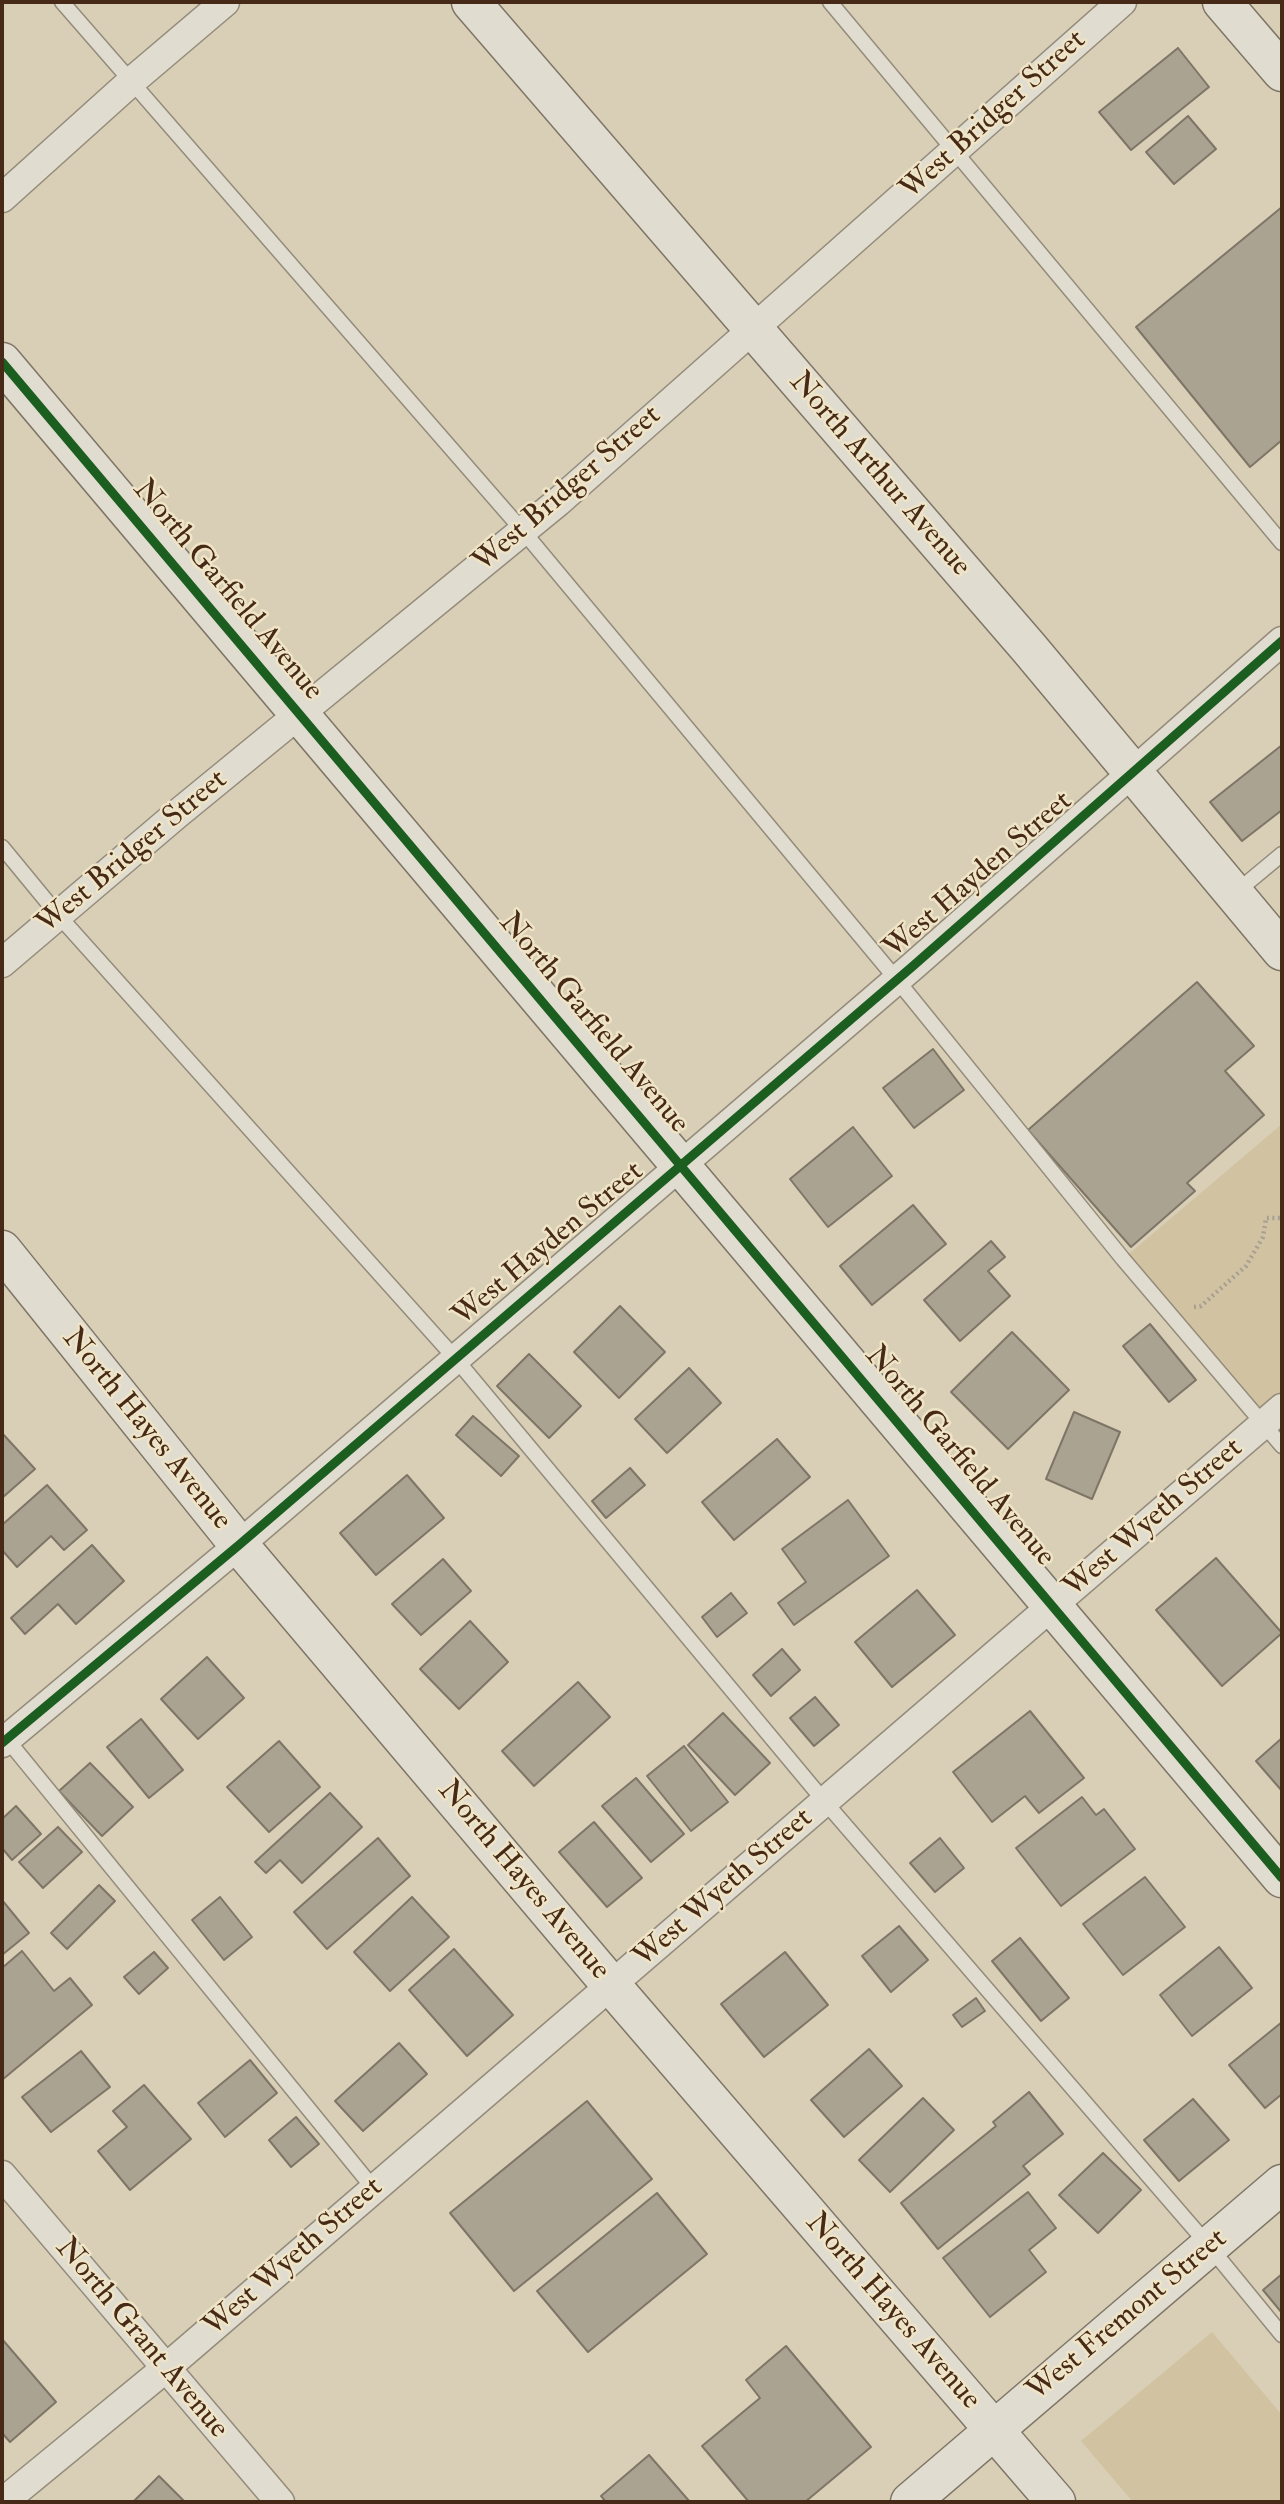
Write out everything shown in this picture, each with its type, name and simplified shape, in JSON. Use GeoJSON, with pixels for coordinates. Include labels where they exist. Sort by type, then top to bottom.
{"type":"FeatureCollection","features":[{"type":"Feature","properties":{"kind":"street"},"geometry":{"type":"LineString","coordinates":[[2,198],[225,2]]}},
{"type":"Feature","properties":{"kind":"street","name":"North Arthur Avenue"},"geometry":{"type":"LineString","coordinates":[[471,2],[1029,648],[1282,951]]}},
{"type":"Feature","properties":{"kind":"street","name":"West Bridger Street"},"geometry":{"type":"LineString","coordinates":[[2,963],[299,714],[523,531],[1122,2]]}},
{"type":"Feature","properties":{"kind":"street"},"geometry":{"type":"LineString","coordinates":[[1222,2],[1282,72]]}},
{"type":"Feature","properties":{"kind":"street","name":"North Garfield Avenue"},"geometry":{"type":"LineString","coordinates":[[2,362],[1282,1878]]}},
{"type":"Feature","properties":{"kind":"street","name":"West Hayden Street"},"geometry":{"type":"LineString","coordinates":[[3,1738],[239,1545],[897,980],[1282,641]]}},
{"type":"Feature","properties":{"kind":"street","name":"North Hayes Avenue"},"geometry":{"type":"LineString","coordinates":[[2,1250],[239,1545],[611,1985],[1056,2502]]}},
{"type":"Feature","properties":{"kind":"street","name":"West Wyeth Street"},"geometry":{"type":"LineString","coordinates":[[3,2502],[166,2368],[1273,1416]]}},
{"type":"Feature","properties":{"kind":"street","name":"North Grant Avenue"},"geometry":{"type":"LineString","coordinates":[[2,2175],[280,2502]]}},
{"type":"Feature","properties":{"kind":"street","name":"West Fremont Street"},"geometry":{"type":"LineString","coordinates":[[910,2502],[1282,2184]]}},
{"type":"Feature","properties":{"kind":"lane"},"geometry":{"type":"LineString","coordinates":[[62,2],[523,531],[897,980],[1166,1310],[1273,1416],[1282,1446]]}},
{"type":"Feature","properties":{"kind":"lane"},"geometry":{"type":"LineString","coordinates":[[830,2],[1282,543]]}},
{"type":"Feature","properties":{"kind":"lane"},"geometry":{"type":"LineString","coordinates":[[2,847],[58,915],[455,1358],[825,1801],[1209,2246],[1282,2335]]}},
{"type":"Feature","properties":{"kind":"lane"},"geometry":{"type":"LineString","coordinates":[[1235,894],[1282,853]]}},
{"type":"Feature","properties":{"kind":"lane"},"geometry":{"type":"LineString","coordinates":[[3,1738],[374,2189]]}},
{"type":"Feature","properties":{"kind":"path"},"geometry":{"type":"LineString","coordinates":[[1166,1310],[1201,1306],[1246,1266],[1263,1237],[1266,1218],[1282,1218]]}},
{"type":"Feature","properties":{"kind":"shaded area"},"geometry":{"type":"Polygon","coordinates":[[[1282,1124],[1282,1408],[1263,1425],[1123,1259],[1282,1124]]]}},
{"type":"Feature","properties":{"kind":"shaded area"},"geometry":{"type":"Polygon","coordinates":[[[1212,2332],[1282,2415],[1282,2502],[1133,2502],[1081,2441],[1212,2332]]]}},
{"type":"Feature","properties":{"kind":"building"},"geometry":{"type":"Polygon","coordinates":[[[1178,48],[1209,87],[1131,150],[1099,112],[1178,48]]]}},
{"type":"Feature","properties":{"kind":"building"},"geometry":{"type":"Polygon","coordinates":[[[1188,116],[1216,149],[1174,184],[1146,152],[1188,116]]]}},
{"type":"Feature","properties":{"kind":"building"},"geometry":{"type":"Polygon","coordinates":[[[1282,207],[1282,440],[1250,467],[1136,327],[1282,207]]]}},
{"type":"Feature","properties":{"kind":"building"},"geometry":{"type":"Polygon","coordinates":[[[1282,745],[1282,810],[1242,841],[1210,802],[1282,745]]]}},
{"type":"Feature","properties":{"kind":"building"},"geometry":{"type":"Polygon","coordinates":[[[1197,982],[1254,1046],[1225,1071],[1264,1115],[1187,1183],[1195,1191],[1131,1247],[1028,1130],[1197,982]]]}},
{"type":"Feature","properties":{"kind":"building"},"geometry":{"type":"Polygon","coordinates":[[[933,1049],[964,1090],[914,1128],[883,1088],[933,1049]]]}},
{"type":"Feature","properties":{"kind":"building"},"geometry":{"type":"Polygon","coordinates":[[[853,1127],[892,1176],[828,1227],[790,1179],[853,1127]]]}},
{"type":"Feature","properties":{"kind":"building"},"geometry":{"type":"Polygon","coordinates":[[[913,1205],[946,1244],[872,1305],[840,1266],[913,1205]]]}},
{"type":"Feature","properties":{"kind":"building"},"geometry":{"type":"Polygon","coordinates":[[[991,1241],[1005,1257],[988,1271],[1010,1296],[960,1341],[924,1300],[991,1241]]]}},
{"type":"Feature","properties":{"kind":"building"},"geometry":{"type":"Polygon","coordinates":[[[620,1306],[665,1352],[619,1398],[574,1352],[620,1306]]]}},
{"type":"Feature","properties":{"kind":"building"},"geometry":{"type":"Polygon","coordinates":[[[1150,1324],[1196,1380],[1169,1402],[1123,1346],[1150,1324]]]}},
{"type":"Feature","properties":{"kind":"building"},"geometry":{"type":"Polygon","coordinates":[[[1012,1332],[1069,1390],[1008,1449],[951,1392],[1012,1332]]]}},
{"type":"Feature","properties":{"kind":"building"},"geometry":{"type":"Polygon","coordinates":[[[529,1354],[581,1406],[549,1438],[497,1386],[529,1354]]]}},
{"type":"Feature","properties":{"kind":"building"},"geometry":{"type":"Polygon","coordinates":[[[689,1368],[721,1403],[667,1453],[635,1419],[689,1368]]]}},
{"type":"Feature","properties":{"kind":"building"},"geometry":{"type":"Polygon","coordinates":[[[1074,1412],[1120,1432],[1092,1499],[1046,1479],[1074,1412]]]}},
{"type":"Feature","properties":{"kind":"building"},"geometry":{"type":"Polygon","coordinates":[[[473,1416],[519,1456],[501,1476],[456,1435],[473,1416]]]}},
{"type":"Feature","properties":{"kind":"building"},"geometry":{"type":"Polygon","coordinates":[[[2,1433],[35,1469],[2,1498],[2,1433]]]}},
{"type":"Feature","properties":{"kind":"building"},"geometry":{"type":"Polygon","coordinates":[[[777,1439],[810,1477],[734,1540],[702,1502],[777,1439]]]}},
{"type":"Feature","properties":{"kind":"building"},"geometry":{"type":"Polygon","coordinates":[[[630,1468],[645,1485],[606,1518],[592,1501],[630,1468]]]}},
{"type":"Feature","properties":{"kind":"building"},"geometry":{"type":"Polygon","coordinates":[[[407,1475],[444,1518],[376,1575],[340,1533],[407,1475]]]}},
{"type":"Feature","properties":{"kind":"building"},"geometry":{"type":"Polygon","coordinates":[[[47,1485],[87,1530],[64,1550],[51,1536],[17,1567],[2,1550],[2,1525],[47,1485]]]}},
{"type":"Feature","properties":{"kind":"building"},"geometry":{"type":"Polygon","coordinates":[[[848,1500],[889,1556],[794,1625],[778,1603],[806,1582],[782,1549],[848,1500]]]}},
{"type":"Feature","properties":{"kind":"building"},"geometry":{"type":"Polygon","coordinates":[[[92,1545],[124,1581],[76,1624],[58,1604],[25,1634],[11,1618],[92,1545]]]}},
{"type":"Feature","properties":{"kind":"building"},"geometry":{"type":"Polygon","coordinates":[[[1216,1558],[1282,1633],[1222,1686],[1156,1610],[1216,1558]]]}},
{"type":"Feature","properties":{"kind":"building"},"geometry":{"type":"Polygon","coordinates":[[[443,1559],[471,1591],[421,1635],[392,1604],[443,1559]]]}},
{"type":"Feature","properties":{"kind":"building"},"geometry":{"type":"Polygon","coordinates":[[[917,1590],[955,1635],[892,1687],[855,1642],[917,1590]]]}},
{"type":"Feature","properties":{"kind":"building"},"geometry":{"type":"Polygon","coordinates":[[[731,1593],[747,1613],[717,1637],[702,1617],[731,1593]]]}},
{"type":"Feature","properties":{"kind":"building"},"geometry":{"type":"Polygon","coordinates":[[[470,1621],[508,1662],[459,1709],[420,1669],[470,1621]]]}},
{"type":"Feature","properties":{"kind":"building"},"geometry":{"type":"Polygon","coordinates":[[[782,1649],[800,1670],[771,1696],[753,1675],[782,1649]]]}},
{"type":"Feature","properties":{"kind":"building"},"geometry":{"type":"Polygon","coordinates":[[[207,1657],[244,1698],[198,1739],[161,1699],[207,1657]]]}},
{"type":"Feature","properties":{"kind":"building"},"geometry":{"type":"Polygon","coordinates":[[[578,1682],[610,1717],[534,1786],[502,1751],[578,1682]]]}},
{"type":"Feature","properties":{"kind":"building"},"geometry":{"type":"Polygon","coordinates":[[[815,1697],[839,1725],[814,1746],[790,1718],[815,1697]]]}},
{"type":"Feature","properties":{"kind":"building"},"geometry":{"type":"Polygon","coordinates":[[[1030,1711],[1084,1778],[1039,1813],[1025,1796],[992,1822],[953,1772],[1030,1711]]]}},
{"type":"Feature","properties":{"kind":"building"},"geometry":{"type":"Polygon","coordinates":[[[723,1713],[770,1763],[735,1795],[688,1745],[723,1713]]]}},
{"type":"Feature","properties":{"kind":"building"},"geometry":{"type":"Polygon","coordinates":[[[141,1719],[183,1770],[149,1798],[107,1747],[141,1719]]]}},
{"type":"Feature","properties":{"kind":"building"},"geometry":{"type":"Polygon","coordinates":[[[1282,1738],[1282,1791],[1256,1761],[1282,1738]]]}},
{"type":"Feature","properties":{"kind":"building"},"geometry":{"type":"Polygon","coordinates":[[[279,1741],[320,1787],[269,1832],[227,1787],[279,1741]]]}},
{"type":"Feature","properties":{"kind":"building"},"geometry":{"type":"Polygon","coordinates":[[[684,1746],[728,1802],[691,1831],[647,1776],[684,1746]]]}},
{"type":"Feature","properties":{"kind":"building"},"geometry":{"type":"Polygon","coordinates":[[[90,1763],[133,1807],[102,1836],[59,1791],[90,1763]]]}},
{"type":"Feature","properties":{"kind":"building"},"geometry":{"type":"Polygon","coordinates":[[[636,1778],[684,1834],[651,1862],[602,1806],[636,1778]]]}},
{"type":"Feature","properties":{"kind":"building"},"geometry":{"type":"Polygon","coordinates":[[[330,1793],[362,1827],[302,1883],[280,1860],[266,1873],[255,1862],[330,1793]]]}},
{"type":"Feature","properties":{"kind":"building"},"geometry":{"type":"Polygon","coordinates":[[[1082,1797],[1096,1815],[1104,1809],[1135,1849],[1061,1906],[1016,1848],[1082,1797]]]}},
{"type":"Feature","properties":{"kind":"building"},"geometry":{"type":"Polygon","coordinates":[[[16,1806],[41,1834],[12,1860],[2,1848],[2,1819],[16,1806]]]}},
{"type":"Feature","properties":{"kind":"building"},"geometry":{"type":"Polygon","coordinates":[[[594,1822],[642,1878],[607,1907],[559,1852],[594,1822]]]}},
{"type":"Feature","properties":{"kind":"building"},"geometry":{"type":"Polygon","coordinates":[[[58,1827],[82,1852],[43,1888],[19,1862],[58,1827]]]}},
{"type":"Feature","properties":{"kind":"building"},"geometry":{"type":"Polygon","coordinates":[[[378,1838],[410,1876],[327,1949],[294,1912],[378,1838]]]}},
{"type":"Feature","properties":{"kind":"building"},"geometry":{"type":"Polygon","coordinates":[[[940,1838],[964,1868],[935,1892],[910,1863],[940,1838]]]}},
{"type":"Feature","properties":{"kind":"building"},"geometry":{"type":"Polygon","coordinates":[[[1145,1877],[1185,1927],[1123,1975],[1083,1924],[1145,1877]]]}},
{"type":"Feature","properties":{"kind":"building"},"geometry":{"type":"Polygon","coordinates":[[[99,1885],[115,1901],[67,1949],[51,1933],[99,1885]]]}},
{"type":"Feature","properties":{"kind":"building"},"geometry":{"type":"Polygon","coordinates":[[[220,1897],[252,1937],[224,1960],[192,1920],[220,1897]]]}},
{"type":"Feature","properties":{"kind":"building"},"geometry":{"type":"Polygon","coordinates":[[[412,1897],[449,1937],[390,1991],[354,1952],[412,1897]]]}},
{"type":"Feature","properties":{"kind":"building"},"geometry":{"type":"Polygon","coordinates":[[[2,1900],[29,1933],[2,1955],[2,1900]]]}},
{"type":"Feature","properties":{"kind":"building"},"geometry":{"type":"Polygon","coordinates":[[[899,1926],[928,1960],[891,1992],[862,1956],[899,1926]]]}},
{"type":"Feature","properties":{"kind":"building"},"geometry":{"type":"Polygon","coordinates":[[[1020,1938],[1069,1998],[1041,2021],[992,1961],[1020,1938]]]}},
{"type":"Feature","properties":{"kind":"building"},"geometry":{"type":"Polygon","coordinates":[[[1219,1947],[1252,1988],[1192,2036],[1160,1995],[1219,1947]]]}},
{"type":"Feature","properties":{"kind":"building"},"geometry":{"type":"Polygon","coordinates":[[[454,1949],[513,2015],[467,2056],[409,1990],[454,1949]]]}},
{"type":"Feature","properties":{"kind":"building"},"geometry":{"type":"Polygon","coordinates":[[[22,1951],[54,1991],[70,1978],[92,2005],[2,2080],[2,1968],[22,1951]]]}},
{"type":"Feature","properties":{"kind":"building"},"geometry":{"type":"Polygon","coordinates":[[[154,1952],[168,1968],[139,1994],[124,1977],[154,1952]]]}},
{"type":"Feature","properties":{"kind":"building"},"geometry":{"type":"Polygon","coordinates":[[[785,1952],[828,2005],[764,2057],[721,2004],[785,1952]]]}},
{"type":"Feature","properties":{"kind":"building"},"geometry":{"type":"Polygon","coordinates":[[[976,1998],[985,2011],[962,2027],[953,2015],[976,1998]]]}},
{"type":"Feature","properties":{"kind":"building"},"geometry":{"type":"Polygon","coordinates":[[[1282,2022],[1282,2094],[1265,2108],[1229,2065],[1282,2022]]]}},
{"type":"Feature","properties":{"kind":"building"},"geometry":{"type":"Polygon","coordinates":[[[399,2043],[427,2074],[363,2131],[335,2101],[399,2043]]]}},
{"type":"Feature","properties":{"kind":"building"},"geometry":{"type":"Polygon","coordinates":[[[869,2049],[902,2086],[844,2137],[811,2100],[869,2049]]]}},
{"type":"Feature","properties":{"kind":"building"},"geometry":{"type":"Polygon","coordinates":[[[81,2051],[110,2087],[51,2132],[22,2097],[81,2051]]]}},
{"type":"Feature","properties":{"kind":"building"},"geometry":{"type":"Polygon","coordinates":[[[250,2060],[277,2093],[225,2137],[198,2103],[250,2060]]]}},
{"type":"Feature","properties":{"kind":"building"},"geometry":{"type":"Polygon","coordinates":[[[144,2085],[191,2139],[130,2190],[98,2151],[127,2127],[113,2111],[144,2085]]]}},
{"type":"Feature","properties":{"kind":"building"},"geometry":{"type":"Polygon","coordinates":[[[1029,2092],[1063,2134],[1023,2166],[1030,2174],[938,2249],[901,2203],[996,2126],[993,2122],[1029,2092]]]}},
{"type":"Feature","properties":{"kind":"building"},"geometry":{"type":"Polygon","coordinates":[[[923,2098],[954,2130],[890,2192],[859,2160],[923,2098]]]}},
{"type":"Feature","properties":{"kind":"building"},"geometry":{"type":"Polygon","coordinates":[[[1193,2099],[1229,2140],[1179,2181],[1144,2140],[1193,2099]]]}},
{"type":"Feature","properties":{"kind":"building"},"geometry":{"type":"Polygon","coordinates":[[[587,2101],[652,2179],[514,2291],[450,2213],[587,2101]]]}},
{"type":"Feature","properties":{"kind":"building"},"geometry":{"type":"Polygon","coordinates":[[[296,2117],[319,2144],[291,2167],[269,2140],[296,2117]]]}},
{"type":"Feature","properties":{"kind":"building"},"geometry":{"type":"Polygon","coordinates":[[[1103,2153],[1141,2190],[1098,2233],[1059,2195],[1103,2153]]]}},
{"type":"Feature","properties":{"kind":"building"},"geometry":{"type":"Polygon","coordinates":[[[1028,2192],[1056,2228],[1029,2250],[1046,2272],[990,2317],[943,2258],[1028,2192]]]}},
{"type":"Feature","properties":{"kind":"building"},"geometry":{"type":"Polygon","coordinates":[[[657,2193],[707,2254],[588,2352],[537,2291],[657,2193]]]}},
{"type":"Feature","properties":{"kind":"building"},"geometry":{"type":"Polygon","coordinates":[[[1282,2274],[1282,2313],[1263,2290],[1282,2274]]]}},
{"type":"Feature","properties":{"kind":"building"},"geometry":{"type":"Polygon","coordinates":[[[2,2339],[56,2402],[10,2442],[2,2433],[2,2339]]]}},
{"type":"Feature","properties":{"kind":"building"},"geometry":{"type":"Polygon","coordinates":[[[786,2346],[871,2447],[805,2502],[749,2502],[702,2446],[760,2398],[746,2380],[786,2346]]]}},
{"type":"Feature","properties":{"kind":"building"},"geometry":{"type":"Polygon","coordinates":[[[649,2455],[690,2502],[606,2502],[601,2496],[649,2455]]]}},
{"type":"Feature","properties":{"kind":"building"},"geometry":{"type":"Polygon","coordinates":[[[159,2476],[185,2502],[133,2502],[159,2476]]]}},
{"type":"Feature","properties":{"kind":"cycle path"},"geometry":{"type":"LineString","coordinates":[[2,362],[1282,1878]]}},
{"type":"Feature","properties":{"kind":"cycle path"},"geometry":{"type":"LineString","coordinates":[[2,1743],[239,1545],[913,966],[1282,641]]}}]}
